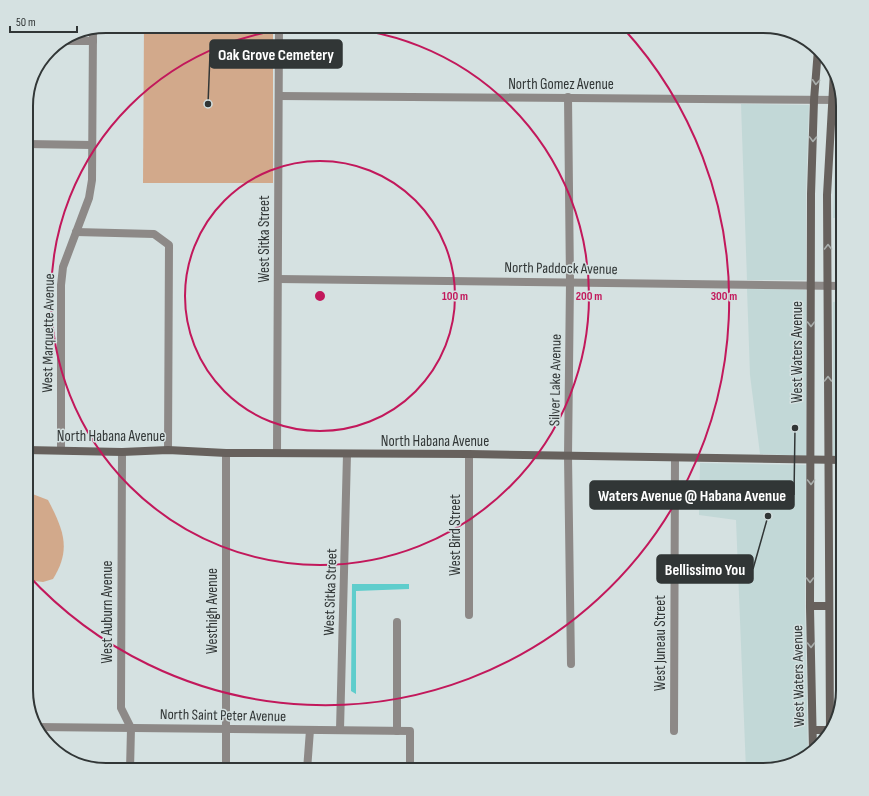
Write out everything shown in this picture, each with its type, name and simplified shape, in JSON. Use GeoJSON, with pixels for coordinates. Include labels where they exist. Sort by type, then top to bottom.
{"type":"FeatureCollection","features":[{"type":"Feature","properties":{"kind":"main road","name":"West Waters Avenue"},"geometry":{"type":"LineString","coordinates":[[813,744],[810,606],[811,194],[814,100],[817,57]]}},
{"type":"Feature","properties":{"kind":"main road","name":"West Waters Avenue"},"geometry":{"type":"LineString","coordinates":[[830,718],[828,195],[833,85]]}},
{"type":"Feature","properties":{"kind":"main road","name":"North Habana Avenue"},"geometry":{"type":"LineString","coordinates":[[33,450],[122,452],[168,450],[226,453],[469,454],[836,460]]}},
{"type":"Feature","properties":{"kind":"main road"},"geometry":{"type":"LineString","coordinates":[[810,606],[829,606]]}},
{"type":"Feature","properties":{"kind":"main road"},"geometry":{"type":"LineString","coordinates":[[813,730],[824,730]]}},
{"type":"Feature","properties":{"kind":"street","name":"West Sitka Street"},"geometry":{"type":"LineString","coordinates":[[277,453],[279,33]]}},
{"type":"Feature","properties":{"kind":"street","name":"West Marquette Avenue"},"geometry":{"type":"LineString","coordinates":[[61,450],[61,285],[64,268],[89,198],[92,180],[93,34]]}},
{"type":"Feature","properties":{"kind":"street"},"geometry":{"type":"LineString","coordinates":[[74,41],[93,41]]}},
{"type":"Feature","properties":{"kind":"street","name":"North Gomez Avenue"},"geometry":{"type":"LineString","coordinates":[[279,96],[836,100]]}},
{"type":"Feature","properties":{"kind":"street","name":"Silver Lake Avenue"},"geometry":{"type":"LineString","coordinates":[[568,97],[570,282],[568,456],[571,664]]}},
{"type":"Feature","properties":{"kind":"street"},"geometry":{"type":"LineString","coordinates":[[33,144],[92,145]]}},
{"type":"Feature","properties":{"kind":"street"},"geometry":{"type":"LineString","coordinates":[[76,232],[154,234],[169,245],[168,450]]}},
{"type":"Feature","properties":{"kind":"street","name":"North Paddock Avenue"},"geometry":{"type":"LineString","coordinates":[[278,279],[836,286]]}},
{"type":"Feature","properties":{"kind":"street","name":"West Auburn Avenue"},"geometry":{"type":"LineString","coordinates":[[122,452],[121,708],[131,728],[130,763]]}},
{"type":"Feature","properties":{"kind":"street","name":"Westhigh Avenue"},"geometry":{"type":"LineString","coordinates":[[226,453],[226,763]]}},
{"type":"Feature","properties":{"kind":"street","name":"West Sitka Street"},"geometry":{"type":"LineString","coordinates":[[340,730],[347,454]]}},
{"type":"Feature","properties":{"kind":"street","name":"West Bird Street"},"geometry":{"type":"LineString","coordinates":[[469,454],[469,615]]}},
{"type":"Feature","properties":{"kind":"street","name":"West Juneau Street"},"geometry":{"type":"LineString","coordinates":[[674,731],[675,458]]}},
{"type":"Feature","properties":{"kind":"street"},"geometry":{"type":"LineString","coordinates":[[397,622],[397,731]]}},
{"type":"Feature","properties":{"kind":"street","name":"North Saint Peter Avenue"},"geometry":{"type":"LineString","coordinates":[[43,727],[410,731],[410,763]]}},
{"type":"Feature","properties":{"kind":"street"},"geometry":{"type":"LineString","coordinates":[[308,763],[310,730]]}},
{"type":"Feature","properties":{"kind":"shaded area"},"geometry":{"type":"Polygon","coordinates":[[[144,33],[273,33],[273,183],[143,183],[144,33]]]}},
{"type":"Feature","properties":{"kind":"shaded area"},"geometry":{"type":"Polygon","coordinates":[[[741,104],[809,105],[806,194],[806,280],[747,280],[741,104]]]}},
{"type":"Feature","properties":{"kind":"shaded area"},"geometry":{"type":"Polygon","coordinates":[[[836,133],[836,218],[833,218],[836,133]]]}},
{"type":"Feature","properties":{"kind":"shaded area"},"geometry":{"type":"Polygon","coordinates":[[[747,289],[806,290],[806,456],[760,454],[750,375],[747,289]]]}},
{"type":"Feature","properties":{"kind":"shaded area"},"geometry":{"type":"Polygon","coordinates":[[[833,302],[836,302],[836,456],[833,456],[833,302]]]}},
{"type":"Feature","properties":{"kind":"shaded area"},"geometry":{"type":"Polygon","coordinates":[[[700,463],[806,465],[805,610],[808,748],[786,759],[768,763],[746,763],[736,520],[699,515],[700,463]]]}},
{"type":"Feature","properties":{"kind":"shaded area"},"geometry":{"type":"Polygon","coordinates":[[[33,494],[48,500],[58,520],[63,539],[64,548],[59,568],[53,579],[43,582],[33,581],[33,494]]]}},
{"type":"Feature","properties":{"kind":"water"},"geometry":{"type":"Polygon","coordinates":[[[352,584],[409,584],[409,589],[356,591],[356,694],[351,691],[352,584]]]}},
{"type":"Feature","properties":{"kind":"place","name":"Oak Grove Cemetery"},"geometry":{"type":"Point","coordinates":[208,104]}},
{"type":"Feature","properties":{"kind":"place","name":"Waters Avenue @ Habana Avenue"},"geometry":{"type":"Point","coordinates":[795,428]}},
{"type":"Feature","properties":{"kind":"place","name":"Bellissimo You"},"geometry":{"type":"Point","coordinates":[768,516]}}]}
